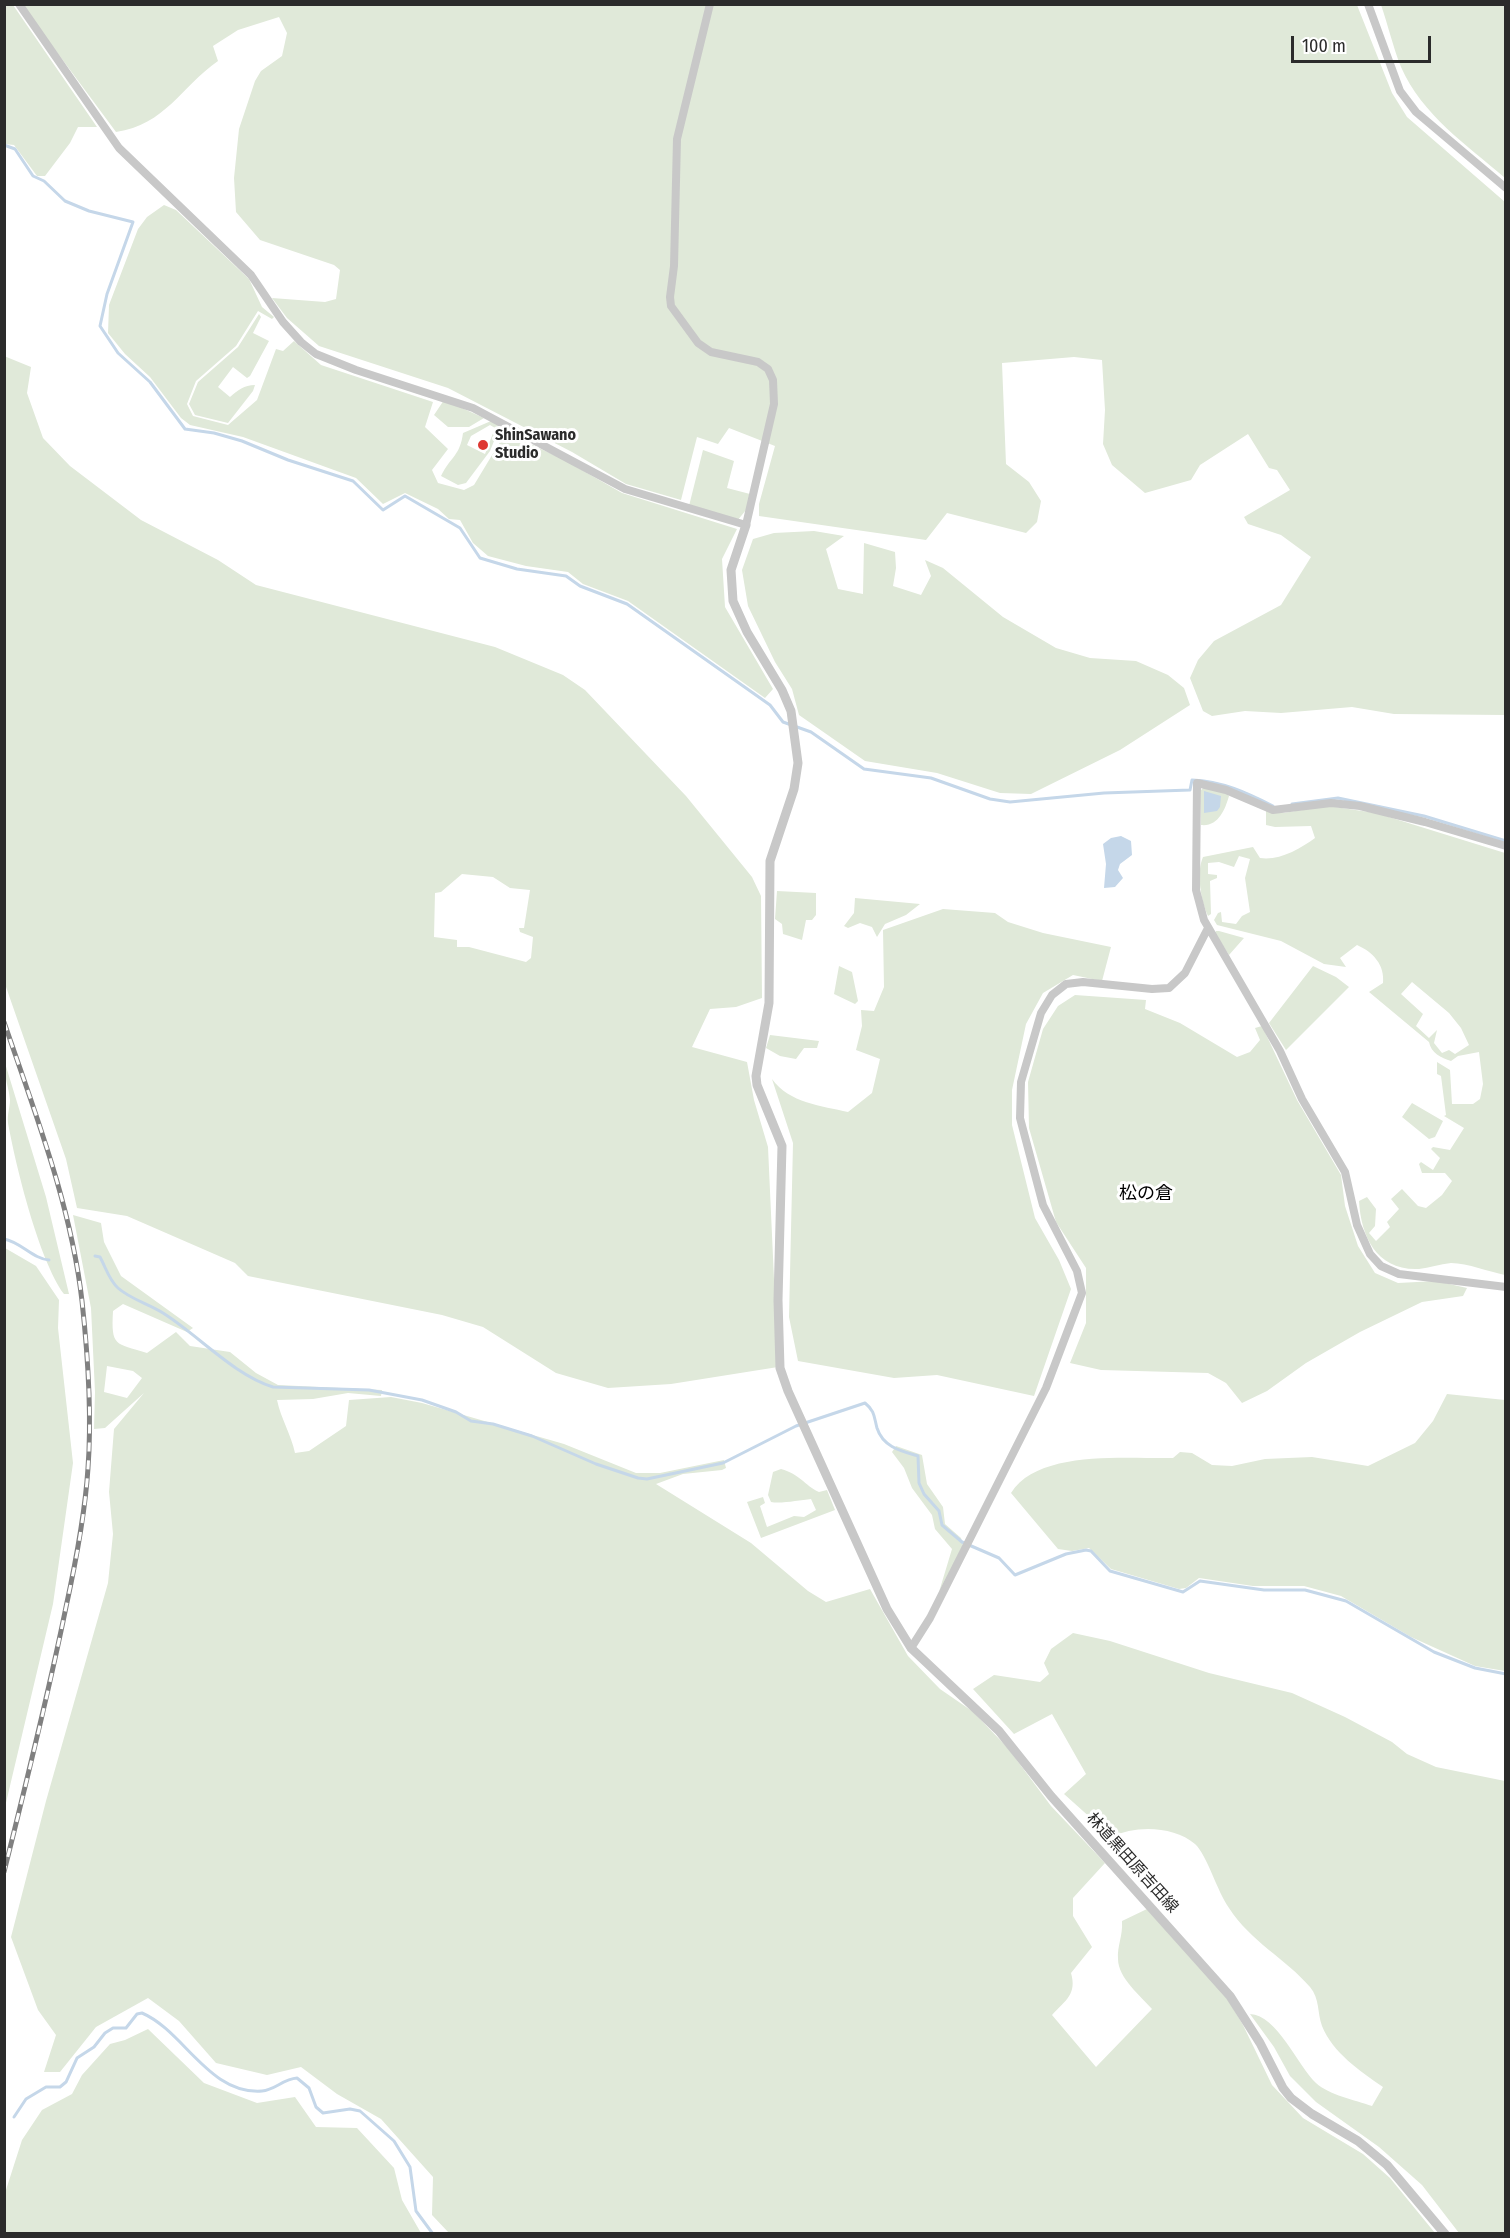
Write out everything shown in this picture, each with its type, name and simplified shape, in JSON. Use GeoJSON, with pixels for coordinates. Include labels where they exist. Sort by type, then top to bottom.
{"type":"FeatureCollection","features":[{"type":"Feature","properties":{"kind":"street"},"geometry":{"type":"LineString","coordinates":[[19,4],[119,148],[251,275],[283,322],[301,342],[316,354],[356,370],[473,408],[625,489],[746,525],[774,404],[773,380],[768,369],[758,362],[711,352],[698,343],[671,306],[670,297],[674,266],[677,139],[710,4]]}},
{"type":"Feature","properties":{"kind":"street"},"geometry":{"type":"LineString","coordinates":[[1368,4],[1400,92],[1416,112],[1506,188]]}},
{"type":"Feature","properties":{"kind":"street","name":"林道黒田原吉田線"},"geometry":{"type":"LineString","coordinates":[[746,525],[731,570],[733,601],[747,632],[782,690],[791,711],[798,763],[794,789],[770,861],[769,1003],[756,1076],[757,1085],[782,1146],[778,1300],[780,1368],[887,1609],[911,1648],[999,1731],[1051,1796],[1211,1973],[1242,2014],[1283,2088],[1291,2098],[1312,2114],[1358,2141],[1387,2165],[1445,2234]]}},
{"type":"Feature","properties":{"kind":"street"},"geometry":{"type":"LineString","coordinates":[[1506,846],[1360,806],[1331,802],[1273,810],[1226,790],[1197,783],[1196,890],[1198,903],[1208,928],[1280,1051],[1302,1099],[1345,1172],[1357,1225],[1370,1254],[1382,1266],[1399,1274],[1506,1287]]}},
{"type":"Feature","properties":{"kind":"street"},"geometry":{"type":"LineString","coordinates":[[911,1648],[930,1618],[1046,1388],[1082,1293],[1077,1272],[1043,1205],[1020,1118],[1021,1082],[1041,1013],[1052,995],[1066,984],[1083,982],[1152,989],[1169,988],[1185,973],[1208,928]]}},
{"type":"Feature","properties":{"kind":"green space"},"geometry":{"type":"Polygon","coordinates":[[[4,5],[13,5],[97,127],[78,127],[70,143],[45,176],[37,176],[14,145],[5,144],[4,5]]]}},
{"type":"Feature","properties":{"kind":"green space"},"geometry":{"type":"Polygon","coordinates":[[[22,5],[1357,5],[1392,93],[1407,117],[1505,202],[1505,715],[1394,714],[1352,707],[1281,713],[1245,711],[1212,716],[1203,711],[1190,678],[1198,660],[1214,641],[1281,605],[1311,557],[1281,535],[1248,524],[1244,517],[1290,490],[1277,470],[1269,468],[1248,434],[1200,465],[1191,480],[1145,493],[1112,465],[1103,444],[1105,410],[1102,360],[1074,357],[1002,363],[1006,464],[1029,482],[1041,501],[1037,522],[1026,533],[947,513],[926,540],[759,516],[759,504],[775,446],[729,428],[718,444],[697,437],[681,500],[626,484],[572,452],[448,388],[319,346],[287,318],[272,298],[325,302],[336,299],[340,270],[334,265],[260,240],[236,212],[234,178],[239,129],[255,81],[261,71],[282,56],[287,33],[279,17],[238,30],[213,46],[218,61],[172,104],[147,122],[116,132],[22,5]]]}},
{"type":"Feature","properties":{"kind":"green space"},"geometry":{"type":"Polygon","coordinates":[[[1381,5],[1505,5],[1505,178],[1433,115],[1421,100],[1401,67],[1381,5]]]}},
{"type":"Feature","properties":{"kind":"green space"},"geometry":{"type":"Polygon","coordinates":[[[164,205],[176,210],[249,279],[262,307],[274,317],[272,319],[258,311],[236,346],[196,381],[187,404],[193,416],[228,425],[257,400],[276,349],[283,351],[294,341],[321,365],[433,402],[425,427],[448,449],[432,470],[438,483],[464,490],[474,485],[506,432],[566,461],[622,493],[737,529],[722,559],[725,607],[773,689],[765,698],[628,601],[583,584],[568,572],[526,566],[488,556],[473,543],[460,520],[449,519],[438,509],[405,493],[383,504],[356,478],[243,437],[190,425],[181,418],[150,377],[125,354],[108,333],[109,305],[138,229],[147,217],[164,205]]]}},
{"type":"Feature","properties":{"kind":"green space"},"geometry":{"type":"Polygon","coordinates":[[[259,314],[261,317],[253,333],[269,341],[250,376],[247,378],[233,367],[218,387],[230,397],[241,388],[255,385],[253,391],[228,423],[195,415],[189,404],[198,382],[238,347],[259,314]]]}},
{"type":"Feature","properties":{"kind":"green space"},"geometry":{"type":"Polygon","coordinates":[[[4,356],[31,367],[27,393],[43,438],[70,466],[141,520],[218,560],[256,585],[495,647],[563,675],[585,690],[686,796],[752,877],[761,896],[762,998],[736,1007],[710,1009],[692,1047],[747,1062],[754,1100],[768,1147],[778,1367],[671,1384],[608,1388],[556,1373],[483,1327],[442,1315],[248,1276],[235,1263],[127,1216],[77,1208],[66,1159],[5,984],[4,356]],[[462,874],[441,892],[435,893],[434,937],[457,940],[457,947],[469,947],[526,962],[531,958],[533,937],[520,932],[519,928],[524,928],[530,890],[510,888],[493,877],[462,874]]]}},
{"type":"Feature","properties":{"kind":"green space"},"geometry":{"type":"Polygon","coordinates":[[[444,400],[484,418],[469,427],[448,427],[434,415],[444,400]]]}},
{"type":"Feature","properties":{"kind":"green space"},"geometry":{"type":"Polygon","coordinates":[[[491,421],[500,426],[490,451],[466,483],[458,485],[441,476],[457,451],[463,433],[491,421]],[[490,425],[471,436],[467,445],[485,454],[495,428],[490,425]]]}},
{"type":"Feature","properties":{"kind":"green space"},"geometry":{"type":"Polygon","coordinates":[[[703,450],[734,461],[727,488],[750,494],[746,510],[737,521],[689,506],[703,450]]]}},
{"type":"Feature","properties":{"kind":"green space"},"geometry":{"type":"Polygon","coordinates":[[[814,531],[844,536],[826,549],[838,589],[863,594],[864,543],[895,552],[896,568],[893,586],[921,595],[931,576],[925,560],[943,568],[1003,617],[1056,648],[1090,658],[1136,661],[1168,675],[1184,688],[1190,705],[1120,750],[1031,794],[1000,793],[937,773],[865,761],[799,715],[792,689],[775,662],[748,606],[742,570],[753,539],[774,533],[814,531]]]}},
{"type":"Feature","properties":{"kind":"green space"},"geometry":{"type":"Polygon","coordinates":[[[1204,787],[1226,792],[1229,796],[1220,816],[1212,823],[1201,825],[1201,790],[1204,787]]]}},
{"type":"Feature","properties":{"kind":"green space"},"geometry":{"type":"Polygon","coordinates":[[[1328,806],[1376,813],[1505,853],[1505,1275],[1458,1263],[1419,1269],[1392,1264],[1374,1249],[1363,1227],[1360,1214],[1359,1201],[1367,1197],[1376,1209],[1375,1226],[1369,1233],[1376,1241],[1390,1227],[1387,1222],[1399,1209],[1391,1199],[1402,1189],[1418,1206],[1426,1208],[1442,1195],[1452,1181],[1445,1173],[1422,1173],[1419,1164],[1421,1162],[1433,1170],[1440,1158],[1431,1149],[1433,1147],[1450,1150],[1464,1128],[1444,1116],[1446,1115],[1441,1076],[1437,1074],[1437,1062],[1450,1070],[1452,1104],[1473,1104],[1480,1099],[1483,1084],[1479,1052],[1458,1056],[1451,1061],[1434,1052],[1429,1042],[1369,992],[1383,983],[1382,970],[1373,955],[1357,945],[1340,958],[1346,967],[1324,964],[1281,941],[1217,925],[1214,920],[1218,913],[1221,912],[1222,922],[1236,924],[1242,916],[1250,912],[1245,878],[1250,859],[1239,856],[1234,867],[1219,862],[1208,863],[1208,874],[1217,875],[1217,878],[1210,881],[1211,914],[1208,916],[1200,887],[1203,857],[1253,847],[1260,858],[1274,858],[1296,850],[1315,838],[1311,826],[1266,825],[1266,810],[1283,813],[1328,806]],[[1412,982],[1401,994],[1423,1014],[1416,1026],[1429,1038],[1437,1030],[1434,1043],[1442,1053],[1449,1050],[1455,1054],[1469,1045],[1461,1028],[1449,1013],[1412,982]]]}},
{"type":"Feature","properties":{"kind":"green space"},"geometry":{"type":"Polygon","coordinates":[[[777,891],[816,893],[816,915],[812,920],[806,920],[802,940],[783,934],[782,924],[775,919],[777,891]]]}},
{"type":"Feature","properties":{"kind":"green space"},"geometry":{"type":"Polygon","coordinates":[[[855,898],[920,904],[906,915],[885,924],[877,937],[872,927],[860,923],[848,928],[844,926],[854,913],[855,898]]]}},
{"type":"Feature","properties":{"kind":"green space"},"geometry":{"type":"Polygon","coordinates":[[[943,909],[995,913],[1008,922],[1043,933],[1111,947],[1102,981],[1073,975],[1043,993],[1026,1024],[1012,1090],[1012,1125],[1035,1218],[1059,1260],[1071,1289],[1034,1396],[937,1375],[894,1378],[798,1361],[789,1317],[793,1143],[772,1079],[779,1087],[797,1098],[848,1112],[872,1093],[880,1059],[856,1050],[862,1026],[861,1010],[874,1011],[884,987],[883,930],[943,909]]]}},
{"type":"Feature","properties":{"kind":"green space"},"geometry":{"type":"Polygon","coordinates":[[[1216,931],[1244,938],[1229,955],[1215,933],[1216,931]]]}},
{"type":"Feature","properties":{"kind":"green space"},"geometry":{"type":"Polygon","coordinates":[[[839,966],[852,972],[858,1001],[855,1004],[834,994],[839,966]]]}},
{"type":"Feature","properties":{"kind":"green space"},"geometry":{"type":"Polygon","coordinates":[[[1313,966],[1336,977],[1349,987],[1286,1050],[1269,1023],[1313,966]]]}},
{"type":"Feature","properties":{"kind":"green space"},"geometry":{"type":"Polygon","coordinates":[[[1075,995],[1146,1000],[1145,1009],[1180,1023],[1237,1057],[1250,1052],[1260,1040],[1255,1028],[1262,1026],[1297,1100],[1341,1175],[1345,1206],[1358,1246],[1375,1273],[1398,1283],[1436,1281],[1467,1288],[1463,1296],[1422,1302],[1360,1332],[1306,1363],[1267,1391],[1242,1403],[1226,1383],[1208,1373],[1101,1370],[1070,1363],[1086,1323],[1086,1268],[1056,1222],[1029,1128],[1028,1082],[1043,1029],[1058,1006],[1075,995]]]}},
{"type":"Feature","properties":{"kind":"green space"},"geometry":{"type":"Polygon","coordinates":[[[770,1035],[819,1041],[817,1048],[804,1048],[796,1059],[780,1056],[766,1048],[770,1035]]]}},
{"type":"Feature","properties":{"kind":"green space"},"geometry":{"type":"Polygon","coordinates":[[[5,1063],[46,1197],[69,1294],[64,1294],[46,1259],[37,1237],[23,1187],[8,1123],[10,1100],[5,1063]]]}},
{"type":"Feature","properties":{"kind":"green space"},"geometry":{"type":"Polygon","coordinates":[[[1412,1103],[1443,1121],[1435,1137],[1429,1139],[1402,1117],[1412,1103]]]}},
{"type":"Feature","properties":{"kind":"green space"},"geometry":{"type":"Polygon","coordinates":[[[73,1215],[101,1223],[104,1242],[121,1276],[193,1328],[187,1332],[123,1304],[113,1311],[114,1337],[122,1345],[147,1353],[176,1332],[190,1346],[230,1352],[256,1373],[278,1385],[382,1390],[381,1396],[348,1393],[313,1399],[277,1400],[295,1453],[309,1451],[346,1426],[349,1400],[391,1397],[422,1403],[564,1444],[636,1473],[660,1473],[724,1460],[726,1468],[722,1470],[683,1474],[656,1484],[751,1543],[808,1591],[826,1602],[870,1589],[908,1656],[940,1689],[972,1711],[1007,1747],[1051,1806],[1105,1863],[1073,1898],[1073,1916],[1092,1947],[1071,1973],[1073,1986],[1069,1996],[1052,2015],[1096,2067],[1152,2009],[1126,1980],[1118,1959],[1122,1921],[1147,1909],[1227,1998],[1243,2025],[1272,2085],[1303,2118],[1363,2154],[1390,2178],[1435,2233],[449,2233],[432,2215],[433,2177],[381,2119],[337,2094],[301,2067],[267,2075],[216,2063],[179,2021],[148,1998],[96,2027],[60,2072],[44,2072],[56,2035],[38,2010],[11,1937],[46,1801],[108,1583],[113,1534],[109,1492],[114,1429],[144,1393],[105,1428],[94,1429],[95,1392],[91,1308],[73,1215]],[[107,1366],[104,1392],[127,1398],[142,1378],[133,1371],[107,1366]]]}},
{"type":"Feature","properties":{"kind":"green space"},"geometry":{"type":"Polygon","coordinates":[[[5,1248],[36,1266],[59,1300],[58,1328],[73,1463],[53,1604],[5,1807],[5,1248]]]}},
{"type":"Feature","properties":{"kind":"green space"},"geometry":{"type":"Polygon","coordinates":[[[1447,1394],[1505,1400],[1505,1671],[1475,1666],[1411,1637],[1341,1596],[1304,1586],[1253,1586],[1199,1578],[1186,1588],[1179,1589],[1111,1569],[1089,1548],[1072,1551],[1058,1549],[1011,1493],[1024,1479],[1041,1469],[1085,1459],[1173,1458],[1180,1452],[1192,1453],[1212,1465],[1232,1466],[1265,1459],[1312,1457],[1368,1466],[1415,1443],[1433,1421],[1447,1394]]]}},
{"type":"Feature","properties":{"kind":"green space"},"geometry":{"type":"Polygon","coordinates":[[[896,1446],[922,1455],[927,1484],[943,1507],[945,1524],[961,1538],[963,1545],[939,1592],[952,1549],[935,1529],[932,1515],[912,1488],[904,1468],[892,1452],[896,1446]]]}},
{"type":"Feature","properties":{"kind":"green space"},"geometry":{"type":"Polygon","coordinates":[[[781,1469],[793,1474],[819,1492],[827,1490],[835,1510],[761,1538],[747,1502],[763,1497],[765,1503],[760,1506],[767,1527],[794,1516],[804,1517],[816,1510],[811,1499],[771,1502],[768,1495],[773,1472],[781,1469]]]}},
{"type":"Feature","properties":{"kind":"green space"},"geometry":{"type":"Polygon","coordinates":[[[1073,1633],[1110,1641],[1209,1673],[1292,1693],[1345,1717],[1392,1742],[1407,1754],[1436,1767],[1505,1781],[1505,2233],[1459,2233],[1422,2185],[1379,2147],[1316,2102],[1290,2076],[1274,2047],[1250,2014],[1269,2023],[1286,2042],[1309,2075],[1328,2091],[1372,2106],[1383,2087],[1348,2061],[1333,2045],[1320,2021],[1317,2001],[1310,1987],[1247,1931],[1238,1920],[1225,1901],[1204,1856],[1195,1844],[1176,1834],[1154,1829],[1121,1833],[1112,1837],[1064,1794],[1086,1774],[1052,1714],[1014,1734],[973,1689],[994,1675],[1040,1682],[1049,1674],[1044,1663],[1051,1649],[1073,1633]]]}},
{"type":"Feature","properties":{"kind":"green space"},"geometry":{"type":"Polygon","coordinates":[[[148,2029],[204,2083],[257,2103],[295,2097],[316,2127],[357,2128],[394,2168],[402,2200],[421,2233],[5,2233],[5,2193],[22,2140],[42,2110],[72,2094],[82,2075],[110,2044],[148,2029]]]}},
{"type":"Feature","properties":{"kind":"water"},"geometry":{"type":"Polygon","coordinates":[[[1204,791],[1221,796],[1220,807],[1217,811],[1204,813],[1204,791]]]}},
{"type":"Feature","properties":{"kind":"water"},"geometry":{"type":"Polygon","coordinates":[[[1121,836],[1131,841],[1132,855],[1120,864],[1118,870],[1123,878],[1115,887],[1104,888],[1106,864],[1103,844],[1111,838],[1121,836]]]}},
{"type":"Feature","properties":{"kind":"waterway"},"geometry":{"type":"LineString","coordinates":[[4,145],[15,149],[33,176],[44,181],[65,201],[89,211],[133,222],[107,294],[100,326],[118,353],[150,382],[185,429],[214,433],[242,441],[288,460],[353,481],[383,510],[405,496],[460,528],[480,558],[517,569],[566,576],[580,586],[627,604],[770,705],[783,722],[811,732],[864,769],[931,778],[990,799],[1010,802],[1104,793],[1190,790],[1192,780],[1224,785],[1273,806]]}},
{"type":"Feature","properties":{"kind":"waterway"},"geometry":{"type":"LineString","coordinates":[[1292,804],[1338,798],[1424,816],[1506,841]]}},
{"type":"Feature","properties":{"kind":"waterway"},"geometry":{"type":"LineString","coordinates":[[4,1239],[16,1243],[38,1257],[49,1260]]}},
{"type":"Feature","properties":{"kind":"waterway"},"geometry":{"type":"LineString","coordinates":[[95,1256],[100,1257],[112,1281],[123,1292],[163,1313],[244,1373],[273,1387],[369,1390],[422,1400],[456,1412],[471,1421],[493,1424],[532,1436],[596,1464],[638,1478],[647,1479],[723,1463],[796,1426],[865,1403],[875,1417],[877,1428],[884,1440],[893,1447],[918,1456],[919,1483],[924,1494],[939,1511],[942,1525],[962,1542],[999,1558],[1015,1575],[1066,1554],[1086,1550],[1091,1551],[1110,1571],[1183,1592],[1200,1581],[1264,1590],[1305,1590],[1346,1601],[1434,1652],[1475,1668],[1506,1674]]}},
{"type":"Feature","properties":{"kind":"waterway"},"geometry":{"type":"LineString","coordinates":[[14,2117],[26,2099],[46,2087],[60,2087],[66,2082],[77,2058],[94,2047],[105,2033],[113,2028],[126,2028],[137,2014],[142,2013],[171,2033],[212,2073],[227,2083],[243,2090],[262,2091],[297,2078],[309,2088],[316,2107],[323,2113],[350,2109],[360,2111],[394,2141],[410,2167],[416,2211],[433,2234]]}},
{"type":"Feature","properties":{"kind":"railway"},"geometry":{"type":"LineString","coordinates":[[4,1022],[51,1160],[70,1230],[82,1301],[90,1426],[87,1486],[77,1555],[44,1707],[4,1872]]}},
{"type":"Feature","properties":{"kind":"place","name":"ShinSawano Studio"},"geometry":{"type":"Point","coordinates":[483,445]}},
{"type":"Feature","properties":{"kind":"district","name":"松の倉"},"geometry":{"type":"Point","coordinates":[1146,1194]}}]}
